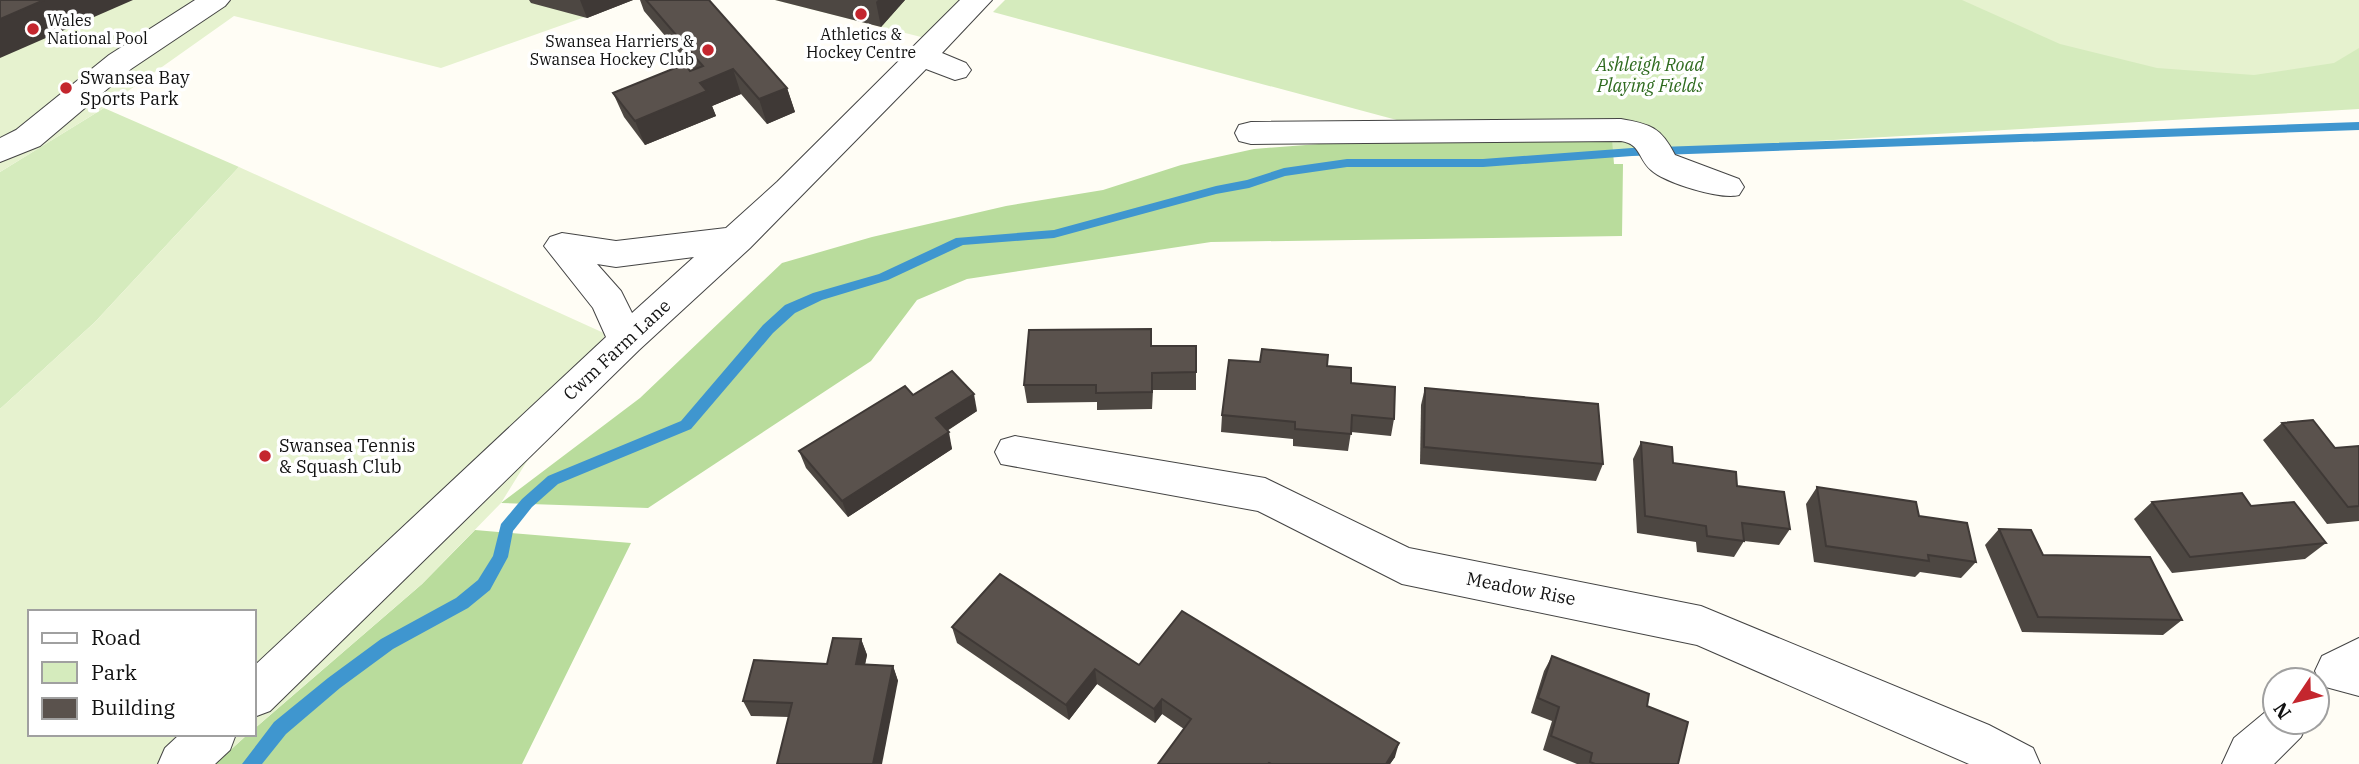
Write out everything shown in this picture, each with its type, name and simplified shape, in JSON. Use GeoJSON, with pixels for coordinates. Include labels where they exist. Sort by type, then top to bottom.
{"type":"FeatureCollection","features":[{"type":"Feature","properties":{"kind":"street"},"geometry":{"type":"LineString","coordinates":[[0,151],[28,138],[120,62],[215,0]]}},
{"type":"Feature","properties":{"kind":"street","name":"Cwm Farm Lane"},"geometry":{"type":"LineString","coordinates":[[256,694],[626,340],[789,190],[938,63],[977,0]]}},
{"type":"Feature","properties":{"kind":"street"},"geometry":{"type":"LineString","coordinates":[[1251,133],[1621,130],[1638,133],[1679,172],[1727,187]]}},
{"type":"Feature","properties":{"kind":"street"},"geometry":{"type":"LineString","coordinates":[[789,190],[838,185]]}},
{"type":"Feature","properties":{"kind":"street"},"geometry":{"type":"LineString","coordinates":[[626,340],[608,301],[562,246],[616,254],[738,239]]}},
{"type":"Feature","properties":{"kind":"street","name":"Meadow Rise"},"geometry":{"type":"LineString","coordinates":[[1015,452],[1265,495],[1402,565],[1701,626],[1972,741],[2016,764]]}},
{"type":"Feature","properties":{"kind":"street"},"geometry":{"type":"LineString","coordinates":[[182,764],[211,736]]}},
{"type":"Feature","properties":{"kind":"street"},"geometry":{"type":"LineString","coordinates":[[2246,764],[2251,754],[2270,736]]}},
{"type":"Feature","properties":{"kind":"green space","name":"Swansea Bay Sports Park"},"geometry":{"type":"Polygon","coordinates":[[[0,0],[633,0],[441,68],[234,16],[104,108],[0,172],[0,0]]]}},
{"type":"Feature","properties":{"kind":"green space"},"geometry":{"type":"Polygon","coordinates":[[[775,0],[962,0],[925,38],[775,0]]]}},
{"type":"Feature","properties":{"kind":"green space","name":"Ashleigh Road Playing Fields"},"geometry":{"type":"Polygon","coordinates":[[[1005,0],[2359,0],[2359,109],[1632,152],[1449,134],[993,12],[1005,0]]]}},
{"type":"Feature","properties":{"kind":"green space"},"geometry":{"type":"Polygon","coordinates":[[[1962,0],[2359,0],[2359,48],[2334,63],[2254,75],[2157,68],[2060,44],[1962,0]]]}},
{"type":"Feature","properties":{"kind":"green space"},"geometry":{"type":"Polygon","coordinates":[[[104,108],[239,167],[95,322],[0,409],[0,172],[104,108]]]}},
{"type":"Feature","properties":{"kind":"green space"},"geometry":{"type":"Polygon","coordinates":[[[1611,127],[1614,164],[1623,164],[1622,236],[1211,242],[967,279],[917,300],[871,361],[648,508],[501,503],[640,398],[782,263],[872,237],[1006,206],[1103,190],[1181,165],[1254,149],[1449,134],[1611,127]]]}},
{"type":"Feature","properties":{"kind":"green space","name":"Swansea Tennis & Squash Club"},"geometry":{"type":"Polygon","coordinates":[[[239,167],[606,334],[501,503],[422,584],[256,727],[256,610],[28,610],[28,736],[246,736],[215,764],[0,764],[0,409],[95,322],[239,167]]]}},
{"type":"Feature","properties":{"kind":"green space"},"geometry":{"type":"Polygon","coordinates":[[[475,530],[631,543],[522,764],[215,764],[246,736],[256,736],[256,727],[422,584],[475,530]]]}},
{"type":"Feature","properties":{"kind":"building"},"geometry":{"type":"Polygon","coordinates":[[[0,0],[44,0],[0,19],[0,0]]]}},
{"type":"Feature","properties":{"kind":"building"},"geometry":{"type":"Polygon","coordinates":[[[646,0],[709,0],[787,88],[759,99],[733,69],[700,83],[707,91],[635,121],[613,93],[685,64],[690,71],[703,66],[646,0]]]}},
{"type":"Feature","properties":{"kind":"building"},"geometry":{"type":"Polygon","coordinates":[[[1151,329],[1151,346],[1196,346],[1196,372],[1152,373],[1152,392],[1096,393],[1096,385],[1024,385],[1029,330],[1151,329]]]}},
{"type":"Feature","properties":{"kind":"building"},"geometry":{"type":"Polygon","coordinates":[[[1262,349],[1328,355],[1327,366],[1351,368],[1351,383],[1395,387],[1394,419],[1352,415],[1351,434],[1295,429],[1295,422],[1222,415],[1229,360],[1260,362],[1262,349]]]}},
{"type":"Feature","properties":{"kind":"building"},"geometry":{"type":"Polygon","coordinates":[[[952,371],[974,394],[936,418],[949,432],[842,501],[799,451],[905,386],[913,395],[952,371]]]}},
{"type":"Feature","properties":{"kind":"building"},"geometry":{"type":"Polygon","coordinates":[[[1425,388],[1598,404],[1603,464],[1424,447],[1425,388]]]}},
{"type":"Feature","properties":{"kind":"building"},"geometry":{"type":"Polygon","coordinates":[[[2313,420],[2335,448],[2359,446],[2359,506],[2348,507],[2282,423],[2313,420]]]}},
{"type":"Feature","properties":{"kind":"building"},"geometry":{"type":"Polygon","coordinates":[[[1641,442],[1672,447],[1673,463],[1736,472],[1737,486],[1784,492],[1790,529],[1742,523],[1744,541],[1707,536],[1706,526],[1645,516],[1641,442]]]}},
{"type":"Feature","properties":{"kind":"building"},"geometry":{"type":"Polygon","coordinates":[[[1817,487],[1916,502],[1919,516],[1967,523],[1976,562],[1928,555],[1929,561],[1826,546],[1817,487]]]}},
{"type":"Feature","properties":{"kind":"building"},"geometry":{"type":"Polygon","coordinates":[[[2242,493],[2251,506],[2294,502],[2326,543],[2190,557],[2152,502],[2242,493]]]}},
{"type":"Feature","properties":{"kind":"building"},"geometry":{"type":"Polygon","coordinates":[[[1999,529],[2031,530],[2043,555],[2150,557],[2182,620],[2038,617],[1999,529]]]}},
{"type":"Feature","properties":{"kind":"building"},"geometry":{"type":"Polygon","coordinates":[[[1000,574],[1139,665],[1182,611],[1399,743],[1386,764],[1158,764],[1191,719],[1162,699],[1154,709],[1095,669],[1066,705],[952,627],[1000,574]]]}},
{"type":"Feature","properties":{"kind":"building"},"geometry":{"type":"Polygon","coordinates":[[[833,638],[861,639],[856,664],[893,666],[873,764],[777,764],[792,703],[743,701],[754,660],[827,664],[833,638]]]}},
{"type":"Feature","properties":{"kind":"building"},"geometry":{"type":"Polygon","coordinates":[[[1552,656],[1649,694],[1647,706],[1688,722],[1678,764],[1595,764],[1590,762],[1592,753],[1551,736],[1559,707],[1538,698],[1552,656]]]}},
{"type":"Feature","properties":{"kind":"waterway"},"geometry":{"type":"LineString","coordinates":[[251,764],[280,728],[334,683],[387,644],[462,603],[484,585],[500,557],[506,529],[527,503],[553,480],[686,425],[768,329],[790,309],[818,296],[883,277],[961,241],[1054,234],[1216,190],[1249,184],[1284,172],[1347,163],[1483,163],[1632,152],[2359,126]]}},
{"type":"Feature","properties":{"kind":"place","name":"Athletics & Hockey Centre"},"geometry":{"type":"Point","coordinates":[861,14]}},
{"type":"Feature","properties":{"kind":"place","name":"Wales National Pool"},"geometry":{"type":"Point","coordinates":[33,29]}},
{"type":"Feature","properties":{"kind":"place","name":"Swansea Harriers & Swansea Hockey Club"},"geometry":{"type":"Point","coordinates":[708,50]}},
{"type":"Feature","properties":{"kind":"place","name":"Swansea Bay Sports Park"},"geometry":{"type":"Point","coordinates":[66,88]}},
{"type":"Feature","properties":{"kind":"place","name":"Swansea Tennis & Squash Club"},"geometry":{"type":"Point","coordinates":[265,456]}}]}
